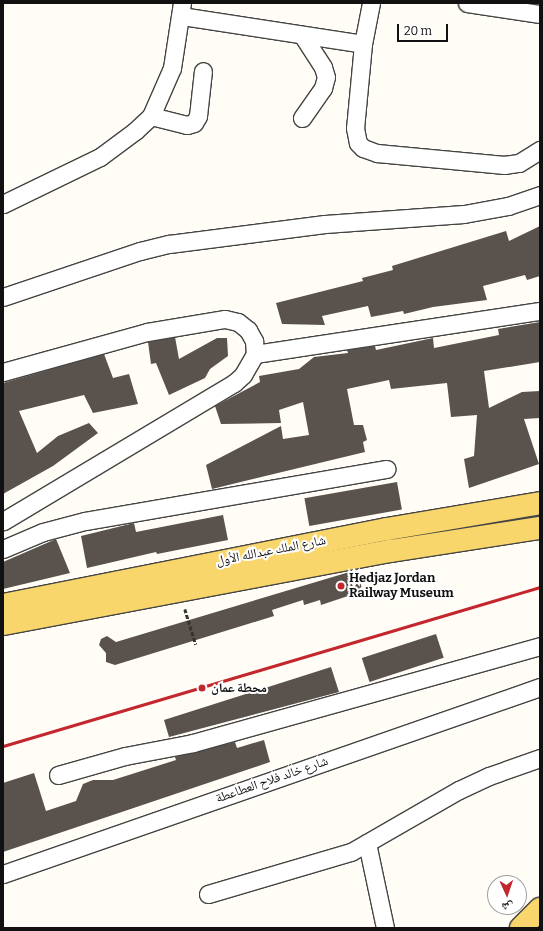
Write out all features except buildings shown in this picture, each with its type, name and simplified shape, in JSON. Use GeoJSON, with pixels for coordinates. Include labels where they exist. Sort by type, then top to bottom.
{"type":"FeatureCollection","features":[{"type":"Feature","properties":{"kind":"main road","name":"شارع الملك عبدالله الأول"},"geometry":{"type":"LineString","coordinates":[[3,605],[387,529],[540,503]]}},
{"type":"Feature","properties":{"kind":"main road","name":"شارع الملك عبدالله الأول"},"geometry":{"type":"LineString","coordinates":[[3,624],[391,551],[540,528]]}},
{"type":"Feature","properties":{"kind":"main road"},"geometry":{"type":"LineString","coordinates":[[521,928],[540,909]]}},
{"type":"Feature","properties":{"kind":"street"},"geometry":{"type":"LineString","coordinates":[[371,3],[363,44],[355,128],[358,143],[363,148],[377,153],[504,165],[519,163],[540,150]]}},
{"type":"Feature","properties":{"kind":"street"},"geometry":{"type":"LineString","coordinates":[[466,3],[540,14]]}},
{"type":"Feature","properties":{"kind":"street"},"geometry":{"type":"LineString","coordinates":[[3,204],[100,157],[135,131],[151,116],[172,68],[181,10],[302,35],[363,44]]}},
{"type":"Feature","properties":{"kind":"street"},"geometry":{"type":"LineString","coordinates":[[302,35],[323,67],[326,77],[323,88],[302,118]]}},
{"type":"Feature","properties":{"kind":"street"},"geometry":{"type":"LineString","coordinates":[[151,116],[187,125],[194,123],[203,71]]}},
{"type":"Feature","properties":{"kind":"street"},"geometry":{"type":"LineString","coordinates":[[3,297],[140,251],[169,244],[325,224],[464,214],[508,206],[540,195]]}},
{"type":"Feature","properties":{"kind":"street"},"geometry":{"type":"LineString","coordinates":[[256,354],[540,311]]}},
{"type":"Feature","properties":{"kind":"street"},"geometry":{"type":"LineString","coordinates":[[3,372],[147,332],[225,319],[238,322],[248,330],[254,341],[256,354],[243,375],[234,383],[3,520]]}},
{"type":"Feature","properties":{"kind":"street"},"geometry":{"type":"LineString","coordinates":[[3,549],[43,532],[85,521],[387,469]]}},
{"type":"Feature","properties":{"kind":"street"},"geometry":{"type":"LineString","coordinates":[[58,775],[125,756],[193,743],[540,646]]}},
{"type":"Feature","properties":{"kind":"street","name":"شارع خالد فلاح العطاعطة"},"geometry":{"type":"LineString","coordinates":[[3,874],[540,687]]}},
{"type":"Feature","properties":{"kind":"street"},"geometry":{"type":"LineString","coordinates":[[208,894],[333,858],[366,843],[459,790],[490,776],[540,758]]}},
{"type":"Feature","properties":{"kind":"street"},"geometry":{"type":"LineString","coordinates":[[366,843],[385,928]]}},
{"type":"Feature","properties":{"kind":"path"},"geometry":{"type":"LineString","coordinates":[[179,591],[196,644]]}},
{"type":"Feature","properties":{"kind":"railway"},"geometry":{"type":"LineString","coordinates":[[3,746],[540,587]]}},
{"type":"Feature","properties":{"kind":"place","name":"Hedjaz Jordan Railway Museum"},"geometry":{"type":"Point","coordinates":[341,586]}},
{"type":"Feature","properties":{"kind":"place","name":"محطة عمان"},"geometry":{"type":"Point","coordinates":[202,688]}}]}
